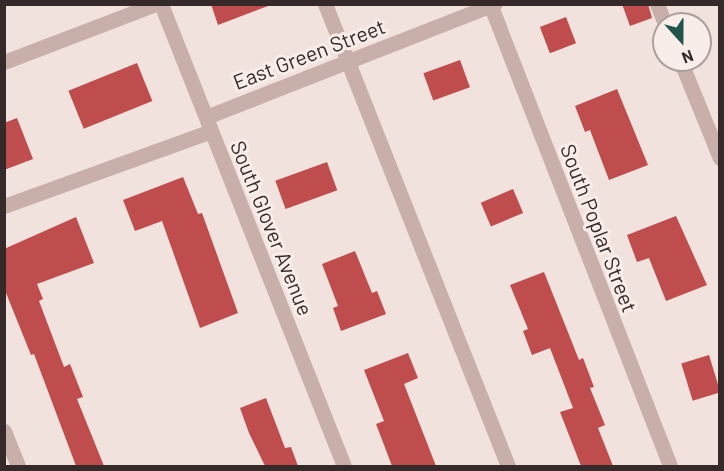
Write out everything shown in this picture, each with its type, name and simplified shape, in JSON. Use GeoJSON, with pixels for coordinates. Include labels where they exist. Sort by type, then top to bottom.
{"type":"FeatureCollection","features":[{"type":"Feature","properties":{"kind":"street"},"geometry":{"type":"LineString","coordinates":[[4,62],[156,4]]}},
{"type":"Feature","properties":{"kind":"street","name":"South Glover Avenue"},"geometry":{"type":"LineString","coordinates":[[161,4],[344,466]]}},
{"type":"Feature","properties":{"kind":"street"},"geometry":{"type":"LineString","coordinates":[[324,4],[508,466]]}},
{"type":"Feature","properties":{"kind":"street","name":"East Green Street"},"geometry":{"type":"LineString","coordinates":[[4,206],[208,124],[348,63],[492,5]]}},
{"type":"Feature","properties":{"kind":"street","name":"South Poplar Street"},"geometry":{"type":"LineString","coordinates":[[492,5],[670,466]]}},
{"type":"Feature","properties":{"kind":"street"},"geometry":{"type":"LineString","coordinates":[[685,72],[720,158]]}},
{"type":"Feature","properties":{"kind":"street"},"geometry":{"type":"LineString","coordinates":[[4,431],[18,466]]}},
{"type":"Feature","properties":{"kind":"building"},"geometry":{"type":"Polygon","coordinates":[[[211,4],[268,4],[268,6],[218,25],[211,4]]]}},
{"type":"Feature","properties":{"kind":"building"},"geometry":{"type":"Polygon","coordinates":[[[622,4],[648,4],[652,18],[630,26],[622,4]]]}},
{"type":"Feature","properties":{"kind":"building"},"geometry":{"type":"Polygon","coordinates":[[[566,17],[576,43],[550,53],[540,27],[566,17]]]}},
{"type":"Feature","properties":{"kind":"building"},"geometry":{"type":"Polygon","coordinates":[[[460,60],[470,87],[433,101],[423,73],[460,60]]]}},
{"type":"Feature","properties":{"kind":"building"},"geometry":{"type":"Polygon","coordinates":[[[137,63],[152,101],[84,129],[68,91],[137,63]]]}},
{"type":"Feature","properties":{"kind":"building"},"geometry":{"type":"Polygon","coordinates":[[[617,89],[648,165],[609,180],[590,130],[585,132],[575,106],[617,89]]]}},
{"type":"Feature","properties":{"kind":"building"},"geometry":{"type":"Polygon","coordinates":[[[17,118],[33,159],[4,170],[4,123],[17,118]]]}},
{"type":"Feature","properties":{"kind":"building"},"geometry":{"type":"Polygon","coordinates":[[[327,162],[337,190],[286,209],[275,181],[327,162]]]}},
{"type":"Feature","properties":{"kind":"building"},"geometry":{"type":"Polygon","coordinates":[[[183,177],[198,214],[202,213],[238,313],[200,328],[162,221],[135,231],[123,200],[183,177]]]}},
{"type":"Feature","properties":{"kind":"building"},"geometry":{"type":"Polygon","coordinates":[[[513,189],[523,213],[491,227],[481,203],[513,189]]]}},
{"type":"Feature","properties":{"kind":"building"},"geometry":{"type":"Polygon","coordinates":[[[676,216],[707,285],[666,301],[649,258],[637,262],[627,235],[676,216]]]}},
{"type":"Feature","properties":{"kind":"building"},"geometry":{"type":"Polygon","coordinates":[[[76,217],[94,263],[37,284],[43,299],[39,301],[64,367],[70,364],[83,397],[77,399],[104,466],[76,466],[34,354],[31,355],[4,288],[4,249],[76,217]]]}},
{"type":"Feature","properties":{"kind":"building"},"geometry":{"type":"Polygon","coordinates":[[[355,251],[372,293],[377,291],[386,314],[341,331],[333,308],[338,306],[322,264],[355,251]]]}},
{"type":"Feature","properties":{"kind":"building"},"geometry":{"type":"Polygon","coordinates":[[[544,272],[579,360],[583,358],[594,387],[590,388],[605,425],[598,428],[613,466],[581,466],[560,412],[573,408],[550,348],[532,355],[523,331],[528,329],[510,285],[544,272]]]}},
{"type":"Feature","properties":{"kind":"building"},"geometry":{"type":"Polygon","coordinates":[[[408,353],[418,378],[404,384],[436,466],[392,466],[376,424],[384,421],[364,370],[408,353]]]}},
{"type":"Feature","properties":{"kind":"building"},"geometry":{"type":"Polygon","coordinates":[[[709,355],[720,392],[693,401],[681,363],[709,355]]]}},
{"type":"Feature","properties":{"kind":"building"},"geometry":{"type":"Polygon","coordinates":[[[266,398],[285,448],[291,447],[298,466],[265,466],[249,433],[240,408],[266,398]]]}}]}
